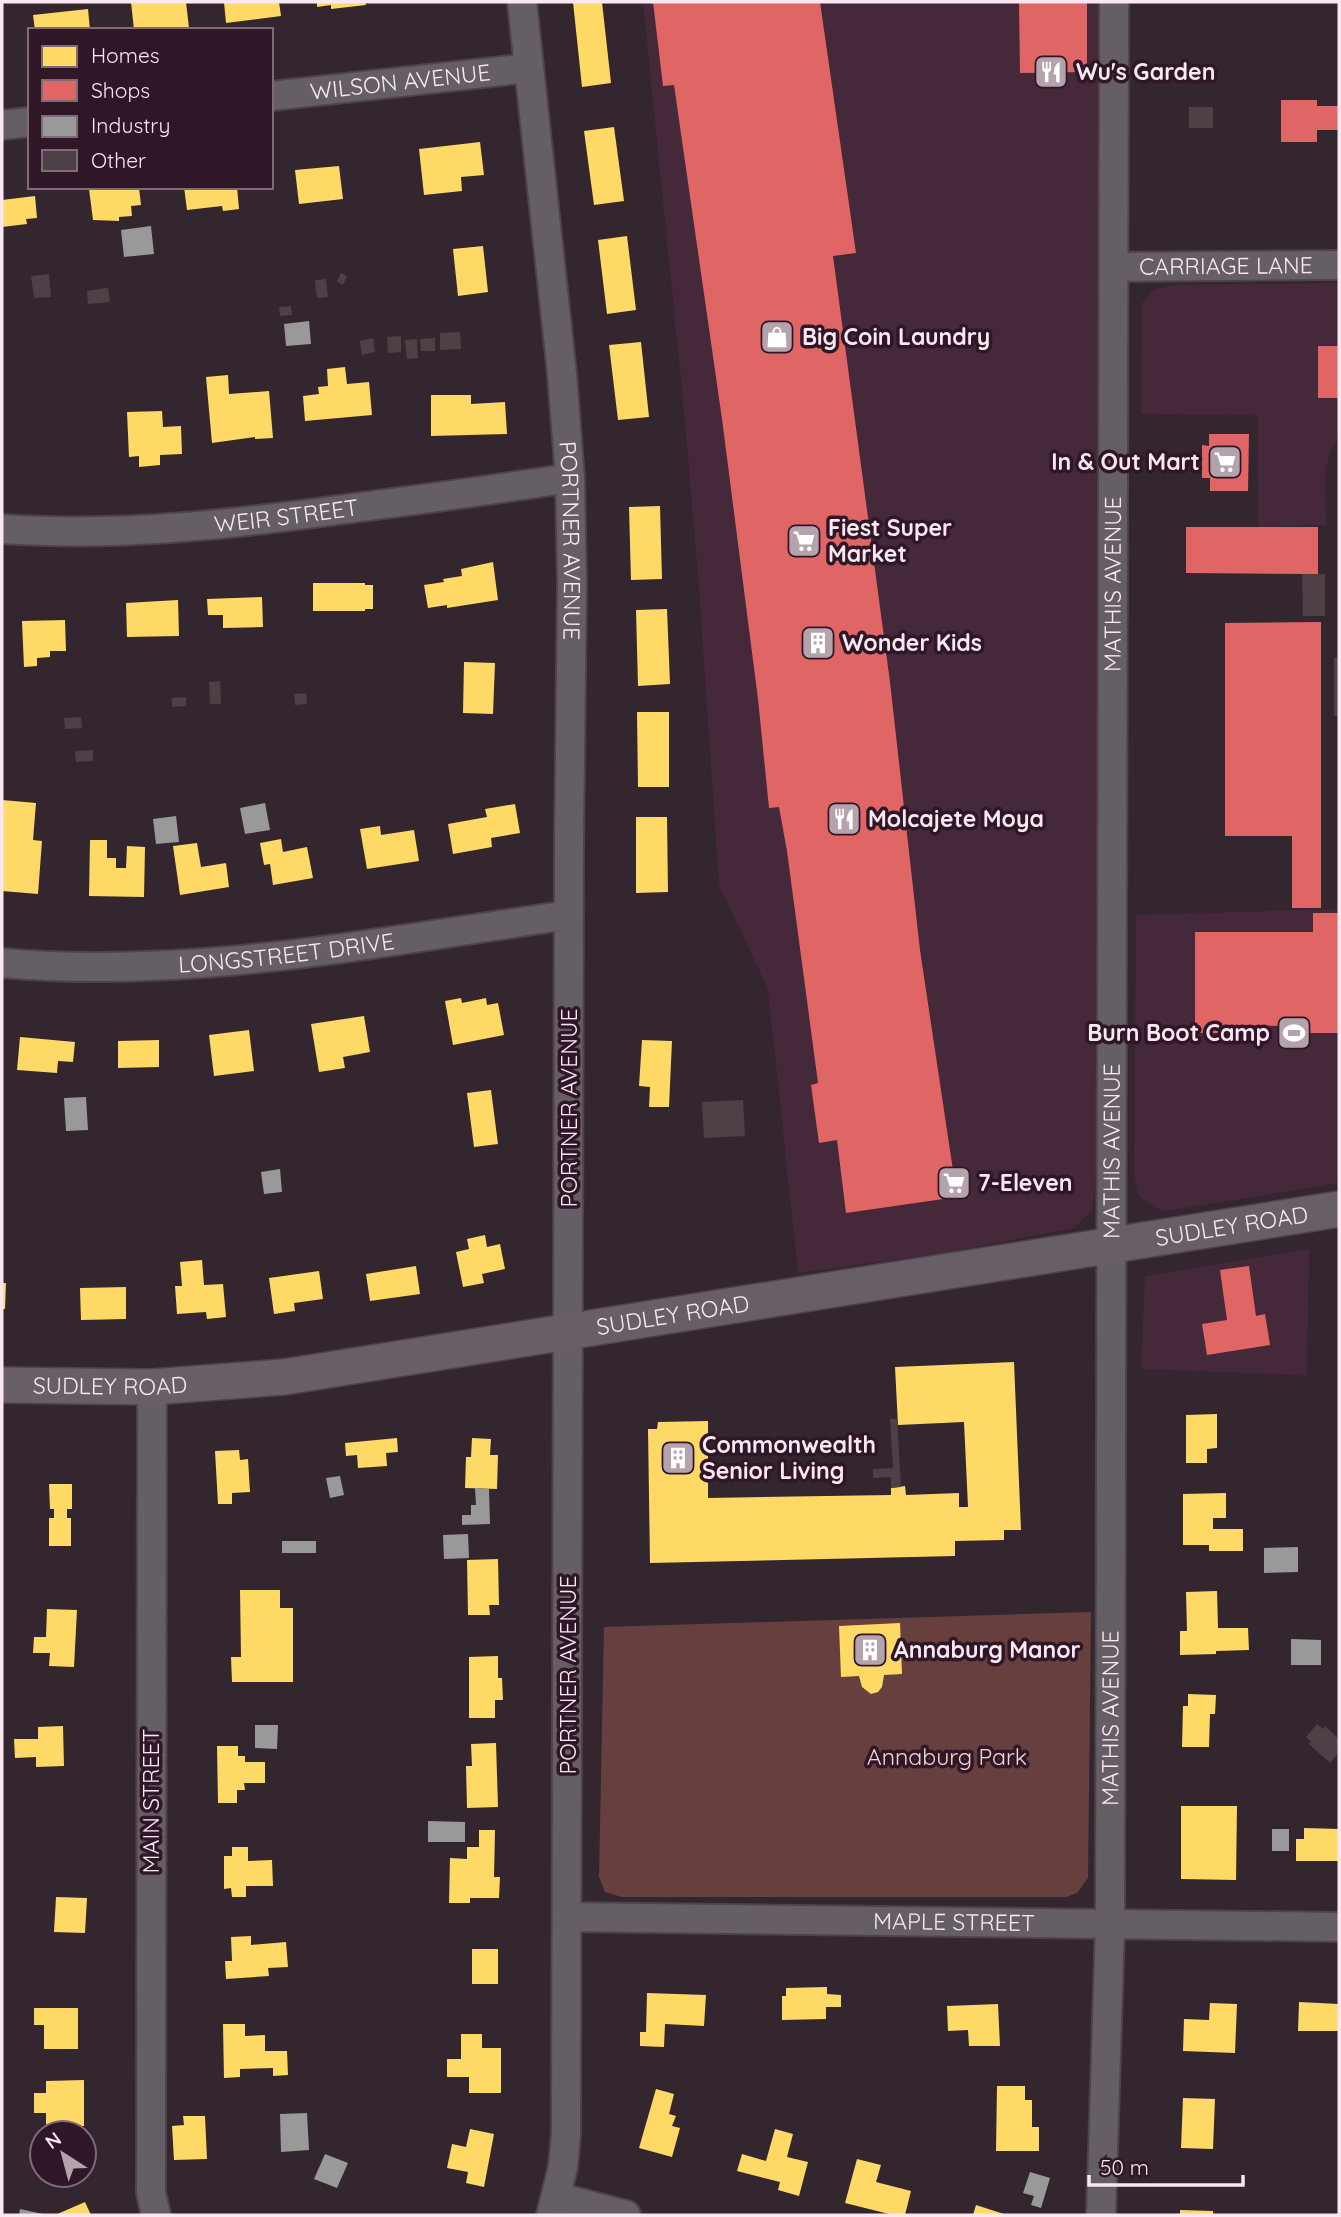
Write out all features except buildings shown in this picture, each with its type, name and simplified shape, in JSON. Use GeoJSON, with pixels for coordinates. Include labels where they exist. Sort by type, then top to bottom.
{"type":"FeatureCollection","features":[{"type":"Feature","properties":{"kind":"main road","name":"SUDLEY ROAD"},"geometry":{"type":"LineString","coordinates":[[2,1385],[152,1387],[284,1377],[1339,1209]]}},
{"type":"Feature","properties":{"kind":"street","name":"PORTNER AVENUE"},"geometry":{"type":"LineString","coordinates":[[522,2],[562,374],[570,478],[572,584],[566,2134],[563,2167],[554,2206]]}},
{"type":"Feature","properties":{"kind":"street","name":"MATHIS AVENUE"},"geometry":{"type":"LineString","coordinates":[[1101,2215],[1110,1925],[1114,2]]}},
{"type":"Feature","properties":{"kind":"street","name":"WILSON AVENUE"},"geometry":{"type":"LineString","coordinates":[[273,96],[529,68]]}},
{"type":"Feature","properties":{"kind":"street"},"geometry":{"type":"LineString","coordinates":[[2,125],[28,122]]}},
{"type":"Feature","properties":{"kind":"street","name":"CARRIAGE LANE"},"geometry":{"type":"LineString","coordinates":[[1114,267],[1339,265]]}},
{"type":"Feature","properties":{"kind":"street","name":"WEIR STREET"},"geometry":{"type":"LineString","coordinates":[[2,529],[113,531],[249,522],[570,478]]}},
{"type":"Feature","properties":{"kind":"street","name":"LONGSTREET DRIVE"},"geometry":{"type":"LineString","coordinates":[[2,963],[104,968],[244,960],[569,915]]}},
{"type":"Feature","properties":{"kind":"street","name":"MAIN STREET"},"geometry":{"type":"LineString","coordinates":[[152,1387],[151,2193],[156,2215]]}},
{"type":"Feature","properties":{"kind":"street","name":"MAPLE STREET"},"geometry":{"type":"LineString","coordinates":[[567,1917],[1339,1927]]}},
{"type":"Feature","properties":{"kind":"street"},"geometry":{"type":"LineString","coordinates":[[554,2206],[626,2215]]}},
{"type":"Feature","properties":{"kind":"shaded area"},"geometry":{"type":"Polygon","coordinates":[[[643,2],[1099,2],[1102,814],[1095,1186],[1092,1211],[1074,1228],[943,1253],[798,1273],[768,989],[719,885],[684,410],[643,2]]]}},
{"type":"Feature","properties":{"kind":"shaded area"},"geometry":{"type":"Polygon","coordinates":[[[1339,283],[1339,433],[1328,459],[1325,475],[1326,525],[1258,527],[1258,415],[1141,414],[1142,303],[1154,290],[1174,285],[1339,283]]]}},
{"type":"Feature","properties":{"kind":"shaded area"},"geometry":{"type":"Polygon","coordinates":[[[1339,909],[1339,1183],[1166,1211],[1156,1208],[1139,1196],[1134,1176],[1136,915],[1339,909]]]}},
{"type":"Feature","properties":{"kind":"shaded area"},"geometry":{"type":"Polygon","coordinates":[[[1309,1249],[1307,1375],[1141,1369],[1145,1276],[1309,1249]]]}},
{"type":"Feature","properties":{"kind":"green space","name":"Annaburg Park"},"geometry":{"type":"Polygon","coordinates":[[[1091,1612],[1088,1878],[1077,1893],[1066,1897],[622,1897],[605,1892],[599,1877],[604,1627],[1091,1612]]]}},
{"type":"Feature","properties":{"kind":"place","name":"Wu's Garden"},"geometry":{"type":"Point","coordinates":[1051,72]}},
{"type":"Feature","properties":{"kind":"place","name":"Big Coin Laundry"},"geometry":{"type":"Point","coordinates":[777,337]}},
{"type":"Feature","properties":{"kind":"place","name":"In & Out Mart"},"geometry":{"type":"Point","coordinates":[1225,462]}},
{"type":"Feature","properties":{"kind":"place","name":"Fiest Super Market"},"geometry":{"type":"Point","coordinates":[804,541]}},
{"type":"Feature","properties":{"kind":"place","name":"Wonder Kids"},"geometry":{"type":"Point","coordinates":[818,643]}},
{"type":"Feature","properties":{"kind":"place","name":"Molcajete Moya"},"geometry":{"type":"Point","coordinates":[844,819]}},
{"type":"Feature","properties":{"kind":"place","name":"Burn Boot Camp"},"geometry":{"type":"Point","coordinates":[1294,1033]}},
{"type":"Feature","properties":{"kind":"place","name":"7-Eleven"},"geometry":{"type":"Point","coordinates":[954,1183]}},
{"type":"Feature","properties":{"kind":"place","name":"Commonwealth Senior Living"},"geometry":{"type":"Point","coordinates":[678,1458]}},
{"type":"Feature","properties":{"kind":"place","name":"Annaburg Manor"},"geometry":{"type":"Point","coordinates":[870,1650]}}]}
